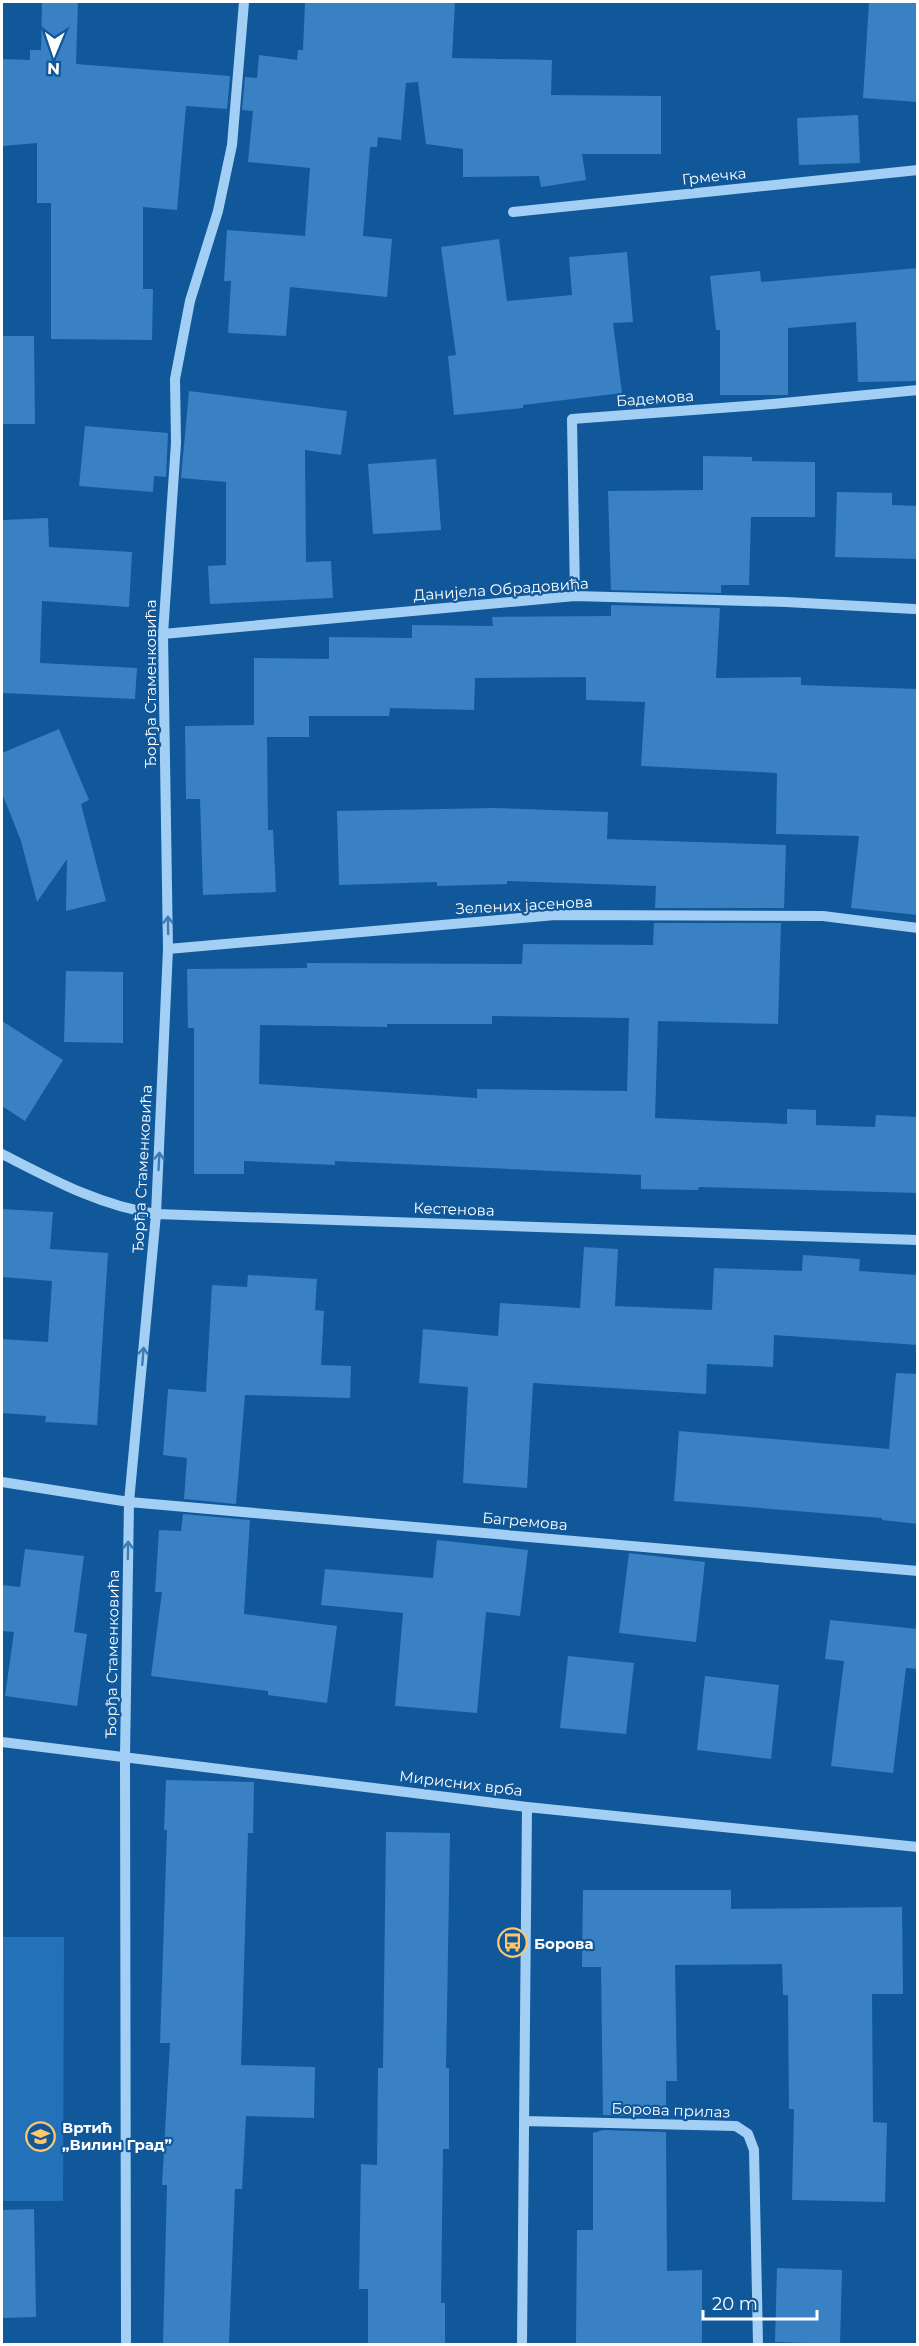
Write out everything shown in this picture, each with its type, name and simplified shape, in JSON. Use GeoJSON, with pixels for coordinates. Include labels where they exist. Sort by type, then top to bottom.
{"type":"FeatureCollection","features":[{"type":"Feature","properties":{"kind":"street","name":"Ђорђа Стаменковића"},"geometry":{"type":"LineString","coordinates":[[126,2344],[125,1755],[129,1502],[156,1214],[168,949],[163,634],[176,443],[175,379],[190,301],[218,211],[232,145],[244,2]]}},
{"type":"Feature","properties":{"kind":"street","name":"Грмечка"},"geometry":{"type":"LineString","coordinates":[[513,212],[918,170]]}},
{"type":"Feature","properties":{"kind":"street","name":"Бадемова"},"geometry":{"type":"LineString","coordinates":[[575,596],[572,419],[773,404],[918,390]]}},
{"type":"Feature","properties":{"kind":"street","name":"Данијела Обрадовића"},"geometry":{"type":"LineString","coordinates":[[163,634],[575,596],[786,602],[914,609]]}},
{"type":"Feature","properties":{"kind":"street","name":"Зелених јасенова"},"geometry":{"type":"LineString","coordinates":[[168,949],[555,915],[823,916],[918,928]]}},
{"type":"Feature","properties":{"kind":"street","name":"Кестенова"},"geometry":{"type":"LineString","coordinates":[[2,1154],[124,1210],[156,1214],[918,1240]]}},
{"type":"Feature","properties":{"kind":"street","name":"Багремова"},"geometry":{"type":"LineString","coordinates":[[2,1482],[129,1502],[918,1571]]}},
{"type":"Feature","properties":{"kind":"street","name":"Мирисних врба"},"geometry":{"type":"LineString","coordinates":[[2,1742],[125,1755],[528,1807],[918,1847]]}},
{"type":"Feature","properties":{"kind":"street"},"geometry":{"type":"LineString","coordinates":[[522,2344],[528,1807]]}},
{"type":"Feature","properties":{"kind":"street","name":"Борова прилаз"},"geometry":{"type":"LineString","coordinates":[[524,2121],[736,2126],[748,2134],[754,2150],[758,2344]]}},
{"type":"Feature","properties":{"kind":"shaded area"},"geometry":{"type":"Polygon","coordinates":[[[2,1937],[64,1937],[63,2201],[2,2201],[2,1937]]]}},
{"type":"Feature","properties":{"kind":"building"},"geometry":{"type":"Polygon","coordinates":[[[42,2],[78,2],[76,64],[230,76],[227,109],[186,106],[177,210],[143,207],[143,289],[153,289],[152,340],[51,339],[51,203],[37,203],[37,143],[2,146],[2,59],[30,60],[30,50],[41,50],[42,2]]]}},
{"type":"Feature","properties":{"kind":"building"},"geometry":{"type":"Polygon","coordinates":[[[305,2],[455,2],[452,58],[552,60],[551,95],[661,96],[661,154],[582,154],[586,180],[541,187],[539,176],[463,177],[463,149],[426,144],[418,82],[406,83],[401,140],[378,137],[377,147],[370,147],[363,236],[392,239],[387,297],[290,287],[286,336],[228,333],[231,281],[224,281],[227,230],[305,236],[310,168],[248,162],[253,111],[242,110],[245,77],[257,78],[259,55],[297,60],[298,50],[303,50],[305,2]]]}},
{"type":"Feature","properties":{"kind":"building"},"geometry":{"type":"Polygon","coordinates":[[[869,2],[918,2],[918,102],[863,98],[869,2]]]}},
{"type":"Feature","properties":{"kind":"building"},"geometry":{"type":"Polygon","coordinates":[[[858,115],[860,163],[799,165],[797,118],[858,115]]]}},
{"type":"Feature","properties":{"kind":"building"},"geometry":{"type":"Polygon","coordinates":[[[499,239],[507,301],[572,295],[569,257],[627,252],[633,322],[613,323],[622,393],[523,405],[523,408],[454,415],[448,356],[456,355],[441,247],[499,239]]]}},
{"type":"Feature","properties":{"kind":"building"},"geometry":{"type":"Polygon","coordinates":[[[918,268],[918,381],[858,382],[856,322],[788,328],[788,395],[720,395],[720,330],[716,330],[710,276],[760,271],[761,282],[918,268]]]}},
{"type":"Feature","properties":{"kind":"building"},"geometry":{"type":"Polygon","coordinates":[[[2,336],[34,336],[35,424],[2,424],[2,336]]]}},
{"type":"Feature","properties":{"kind":"building"},"geometry":{"type":"Polygon","coordinates":[[[189,391],[347,411],[341,455],[305,450],[306,562],[331,561],[333,598],[210,604],[208,566],[226,565],[226,482],[181,478],[189,391]]]}},
{"type":"Feature","properties":{"kind":"building"},"geometry":{"type":"Polygon","coordinates":[[[85,426],[168,433],[166,477],[154,476],[153,492],[79,486],[85,426]]]}},
{"type":"Feature","properties":{"kind":"building"},"geometry":{"type":"Polygon","coordinates":[[[703,456],[752,457],[752,461],[815,462],[815,517],[751,517],[749,585],[721,585],[721,593],[611,590],[608,491],[703,490],[703,456]]]}},
{"type":"Feature","properties":{"kind":"building"},"geometry":{"type":"Polygon","coordinates":[[[436,459],[441,530],[373,534],[368,464],[436,459]]]}},
{"type":"Feature","properties":{"kind":"building"},"geometry":{"type":"Polygon","coordinates":[[[837,492],[892,493],[892,505],[918,506],[918,559],[835,557],[837,492]]]}},
{"type":"Feature","properties":{"kind":"building"},"geometry":{"type":"Polygon","coordinates":[[[48,518],[49,547],[132,552],[129,607],[42,601],[40,663],[137,668],[135,699],[2,693],[2,520],[48,518]]]}},
{"type":"Feature","properties":{"kind":"building"},"geometry":{"type":"Polygon","coordinates":[[[611,605],[720,608],[716,678],[801,677],[801,685],[918,689],[918,915],[851,908],[859,836],[776,834],[777,773],[641,766],[645,702],[586,700],[586,677],[475,678],[474,710],[390,708],[389,716],[309,716],[309,737],[267,737],[268,830],[273,830],[276,892],[203,895],[200,799],[186,799],[185,726],[254,725],[254,658],[329,659],[329,637],[412,638],[412,625],[493,626],[492,617],[611,616],[611,605]]]}},
{"type":"Feature","properties":{"kind":"building"},"geometry":{"type":"Polygon","coordinates":[[[59,729],[89,800],[81,804],[106,901],[66,911],[67,859],[37,902],[21,841],[2,793],[2,753],[59,729]]]}},
{"type":"Feature","properties":{"kind":"building"},"geometry":{"type":"Polygon","coordinates":[[[495,808],[608,812],[607,839],[786,845],[784,908],[655,908],[656,886],[507,881],[507,884],[437,886],[437,882],[339,885],[337,811],[495,808]]]}},
{"type":"Feature","properties":{"kind":"building"},"geometry":{"type":"Polygon","coordinates":[[[654,923],[781,923],[778,1024],[658,1021],[655,1118],[787,1124],[787,1109],[816,1110],[816,1125],[875,1127],[876,1115],[918,1117],[918,1193],[699,1187],[698,1190],[641,1189],[641,1175],[335,1161],[335,1165],[244,1161],[244,1174],[194,1174],[194,1028],[188,1028],[187,969],[307,968],[307,963],[522,964],[523,944],[653,945],[654,923]],[[492,1016],[492,1024],[387,1024],[387,1027],[260,1025],[259,1084],[477,1098],[477,1089],[627,1091],[629,1018],[492,1016]]]}},
{"type":"Feature","properties":{"kind":"building"},"geometry":{"type":"Polygon","coordinates":[[[66,971],[123,972],[123,1043],[64,1042],[66,971]]]}},
{"type":"Feature","properties":{"kind":"building"},"geometry":{"type":"Polygon","coordinates":[[[2,1021],[63,1060],[25,1121],[2,1106],[2,1021]]]}},
{"type":"Feature","properties":{"kind":"building"},"geometry":{"type":"Polygon","coordinates":[[[2,1209],[53,1212],[50,1249],[108,1253],[97,1425],[45,1422],[46,1416],[2,1413],[2,1339],[48,1342],[52,1281],[2,1277],[2,1209]]]}},
{"type":"Feature","properties":{"kind":"building"},"geometry":{"type":"Polygon","coordinates":[[[584,1247],[618,1249],[615,1306],[712,1310],[714,1268],[802,1271],[803,1255],[860,1259],[859,1271],[918,1275],[918,1345],[774,1335],[773,1367],[707,1364],[706,1394],[533,1383],[527,1488],[463,1483],[468,1387],[419,1383],[423,1329],[498,1336],[500,1303],[580,1308],[584,1247]]]}},
{"type":"Feature","properties":{"kind":"building"},"geometry":{"type":"Polygon","coordinates":[[[248,1275],[317,1279],[315,1310],[324,1311],[321,1365],[351,1366],[350,1398],[245,1395],[236,1504],[184,1499],[187,1458],[163,1455],[168,1389],[206,1392],[212,1285],[247,1287],[248,1275]]]}},
{"type":"Feature","properties":{"kind":"building"},"geometry":{"type":"Polygon","coordinates":[[[896,1373],[918,1374],[918,1524],[882,1520],[882,1518],[674,1501],[679,1431],[889,1449],[896,1373]]]}},
{"type":"Feature","properties":{"kind":"building"},"geometry":{"type":"Polygon","coordinates":[[[183,1514],[250,1520],[244,1614],[337,1626],[327,1703],[268,1695],[268,1691],[151,1676],[162,1592],[155,1592],[159,1530],[181,1531],[183,1514]]]}},
{"type":"Feature","properties":{"kind":"building"},"geometry":{"type":"Polygon","coordinates":[[[437,1540],[528,1550],[520,1616],[486,1612],[477,1713],[395,1706],[403,1613],[321,1605],[325,1569],[433,1578],[437,1540]]]}},
{"type":"Feature","properties":{"kind":"building"},"geometry":{"type":"Polygon","coordinates":[[[25,1549],[84,1556],[74,1632],[87,1634],[77,1706],[5,1696],[14,1632],[2,1631],[2,1585],[20,1587],[25,1549]]]}},
{"type":"Feature","properties":{"kind":"building"},"geometry":{"type":"Polygon","coordinates":[[[629,1553],[705,1562],[696,1642],[619,1633],[629,1553]]]}},
{"type":"Feature","properties":{"kind":"building"},"geometry":{"type":"Polygon","coordinates":[[[830,1620],[918,1629],[918,1669],[906,1668],[893,1773],[831,1766],[844,1661],[825,1659],[830,1620]]]}},
{"type":"Feature","properties":{"kind":"building"},"geometry":{"type":"Polygon","coordinates":[[[568,1656],[634,1663],[626,1734],[560,1728],[568,1656]]]}},
{"type":"Feature","properties":{"kind":"building"},"geometry":{"type":"Polygon","coordinates":[[[705,1676],[779,1685],[771,1759],[697,1750],[705,1676]]]}},
{"type":"Feature","properties":{"kind":"building"},"geometry":{"type":"Polygon","coordinates":[[[166,1780],[254,1782],[253,1833],[248,1833],[241,2065],[315,2067],[314,2118],[246,2116],[242,2189],[235,2189],[229,2344],[163,2344],[167,2185],[162,2185],[170,2043],[160,2043],[167,1830],[164,1830],[166,1780]]]}},
{"type":"Feature","properties":{"kind":"building"},"geometry":{"type":"Polygon","coordinates":[[[386,1832],[450,1833],[446,2068],[449,2068],[449,2149],[443,2149],[441,2303],[445,2303],[445,2344],[368,2344],[368,2289],[359,2289],[361,2164],[377,2165],[378,2068],[383,2068],[386,1832]]]}},
{"type":"Feature","properties":{"kind":"building"},"geometry":{"type":"Polygon","coordinates":[[[583,1890],[731,1890],[731,1909],[902,1907],[903,1994],[872,1994],[873,2122],[887,2123],[885,2202],[792,2200],[794,2109],[789,2109],[788,1995],[783,1995],[782,1964],[675,1965],[677,2081],[666,2081],[666,2117],[603,2115],[601,1967],[582,1967],[583,1890]]]}},
{"type":"Feature","properties":{"kind":"building"},"geometry":{"type":"Polygon","coordinates":[[[603,2130],[666,2132],[667,2271],[702,2270],[702,2344],[576,2344],[577,2230],[593,2230],[593,2133],[603,2130]]]}},
{"type":"Feature","properties":{"kind":"building"},"geometry":{"type":"Polygon","coordinates":[[[34,2209],[36,2317],[2,2318],[2,2210],[34,2209]]]}},
{"type":"Feature","properties":{"kind":"building"},"geometry":{"type":"Polygon","coordinates":[[[777,2268],[842,2270],[840,2344],[775,2342],[777,2268]]]}},
{"type":"Feature","properties":{"kind":"place","name":"Борова"},"geometry":{"type":"Point","coordinates":[513,1943]}},
{"type":"Feature","properties":{"kind":"place","name":"Вртић „Вилин Град”"},"geometry":{"type":"Point","coordinates":[41,2136]}}]}
